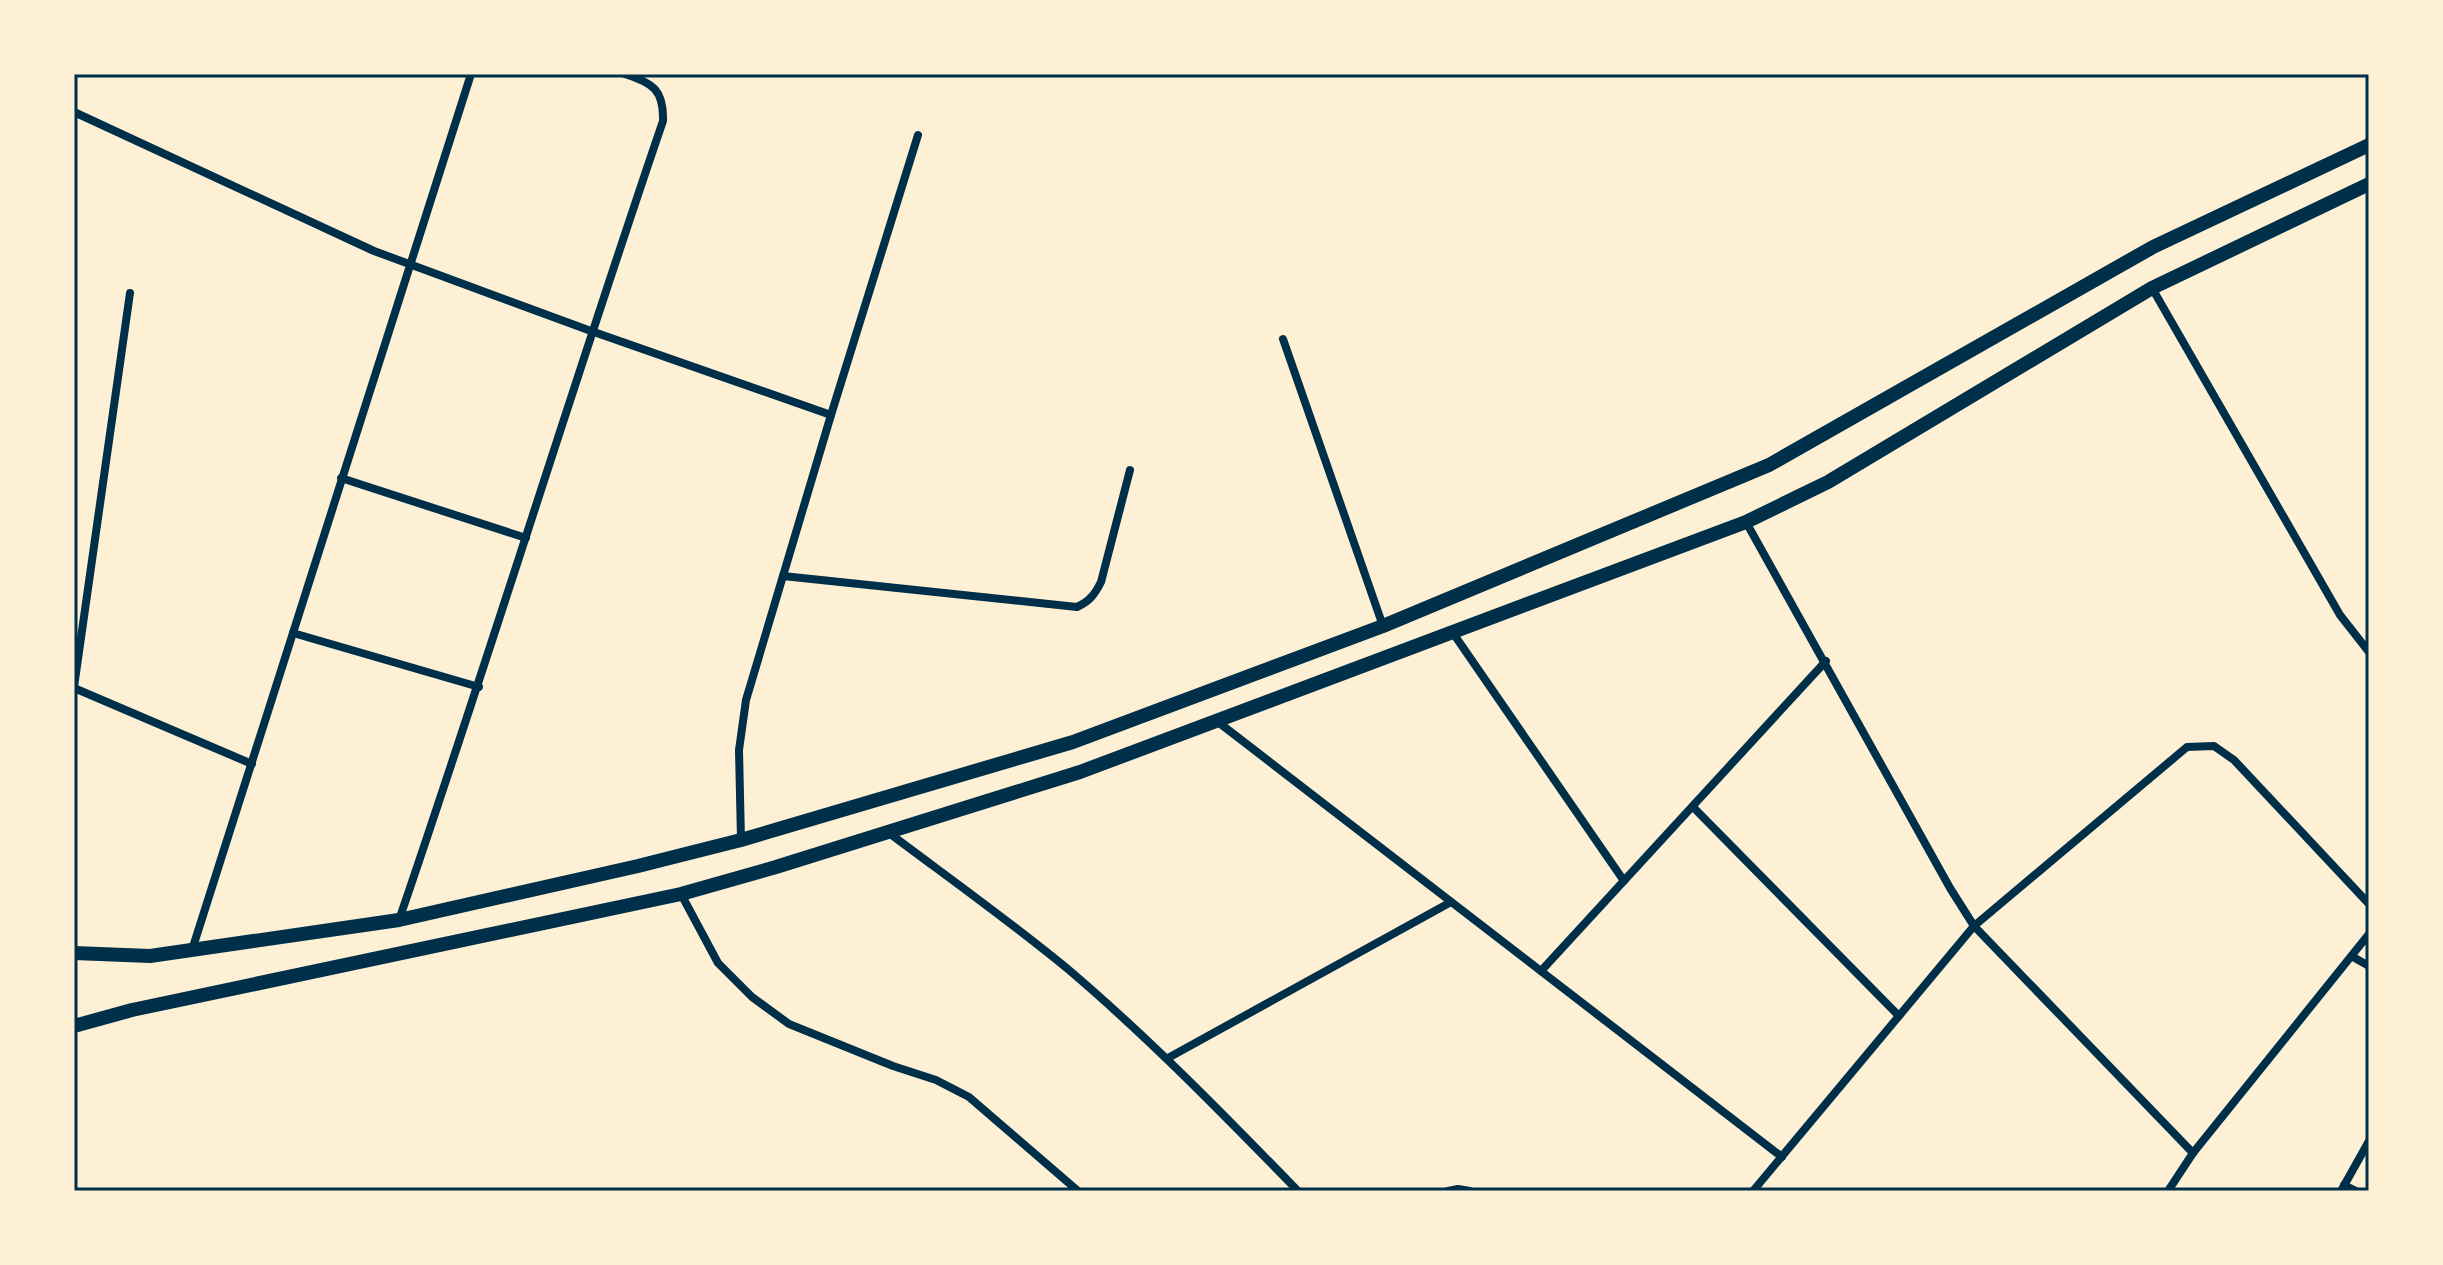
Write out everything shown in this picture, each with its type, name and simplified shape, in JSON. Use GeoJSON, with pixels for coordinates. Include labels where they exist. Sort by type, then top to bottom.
{"type":"FeatureCollection","features":[{"type":"Feature","properties":{"kind":"street"},"geometry":{"type":"LineString","coordinates":[[192,951],[471,74]]}},
{"type":"Feature","properties":{"kind":"street"},"geometry":{"type":"LineString","coordinates":[[399,920],[479,687],[591,331],[663,121],[659,93],[648,82],[625,74]]}},
{"type":"Feature","properties":{"kind":"street"},"geometry":{"type":"LineString","coordinates":[[74,112],[307,221],[409,264],[831,415]]}},
{"type":"Feature","properties":{"kind":"street"},"geometry":{"type":"LineString","coordinates":[[741,840],[739,750],[746,700],[918,135]]}},
{"type":"Feature","properties":{"kind":"street"},"geometry":{"type":"LineString","coordinates":[[74,953],[150,956],[399,920],[741,840],[1073,742],[1383,626],[1769,465],[2153,247],[2369,145]]}},
{"type":"Feature","properties":{"kind":"street"},"geometry":{"type":"LineString","coordinates":[[74,1026],[132,1010],[681,894],[1080,772],[1218,722],[1746,522],[1828,482],[2152,288],[2369,184]]}},
{"type":"Feature","properties":{"kind":"street"},"geometry":{"type":"LineString","coordinates":[[2152,288],[2340,615],[2369,652]]}},
{"type":"Feature","properties":{"kind":"street"},"geometry":{"type":"LineString","coordinates":[[130,293],[74,688],[252,764]]}},
{"type":"Feature","properties":{"kind":"street"},"geometry":{"type":"LineString","coordinates":[[1283,339],[1383,626]]}},
{"type":"Feature","properties":{"kind":"street"},"geometry":{"type":"LineString","coordinates":[[783,576],[1077,607],[1096,594],[1101,582],[1130,470]]}},
{"type":"Feature","properties":{"kind":"street"},"geometry":{"type":"LineString","coordinates":[[341,478],[526,538]]}},
{"type":"Feature","properties":{"kind":"street"},"geometry":{"type":"LineString","coordinates":[[1746,522],[1974,926],[2193,1153]]}},
{"type":"Feature","properties":{"kind":"street"},"geometry":{"type":"LineString","coordinates":[[293,633],[479,687]]}},
{"type":"Feature","properties":{"kind":"street"},"geometry":{"type":"LineString","coordinates":[[1453,633],[1624,881]]}},
{"type":"Feature","properties":{"kind":"street"},"geometry":{"type":"LineString","coordinates":[[1541,971],[1826,661]]}},
{"type":"Feature","properties":{"kind":"street"},"geometry":{"type":"LineString","coordinates":[[1218,722],[1782,1157]]}},
{"type":"Feature","properties":{"kind":"street"},"geometry":{"type":"LineString","coordinates":[[1753,1191],[1974,926],[2187,747],[2214,746],[2234,760],[2369,904]]}},
{"type":"Feature","properties":{"kind":"street"},"geometry":{"type":"LineString","coordinates":[[1693,807],[1899,1016]]}},
{"type":"Feature","properties":{"kind":"street"},"geometry":{"type":"LineString","coordinates":[[888,832],[1067,969],[1168,1058],[1297,1191]]}},
{"type":"Feature","properties":{"kind":"street"},"geometry":{"type":"LineString","coordinates":[[681,894],[718,963],[752,997],[789,1024],[936,1080],[969,1097],[1078,1191]]}},
{"type":"Feature","properties":{"kind":"street"},"geometry":{"type":"LineString","coordinates":[[1168,1058],[1451,902]]}},
{"type":"Feature","properties":{"kind":"street"},"geometry":{"type":"LineString","coordinates":[[2168,1191],[2193,1153],[2369,934]]}},
{"type":"Feature","properties":{"kind":"street"},"geometry":{"type":"LineString","coordinates":[[2353,957],[2369,966]]}},
{"type":"Feature","properties":{"kind":"street"},"geometry":{"type":"LineString","coordinates":[[2356,1191],[2342,1188],[2369,1141]]}},
{"type":"Feature","properties":{"kind":"street"},"geometry":{"type":"LineString","coordinates":[[1448,1191],[1470,1191]]}}]}
